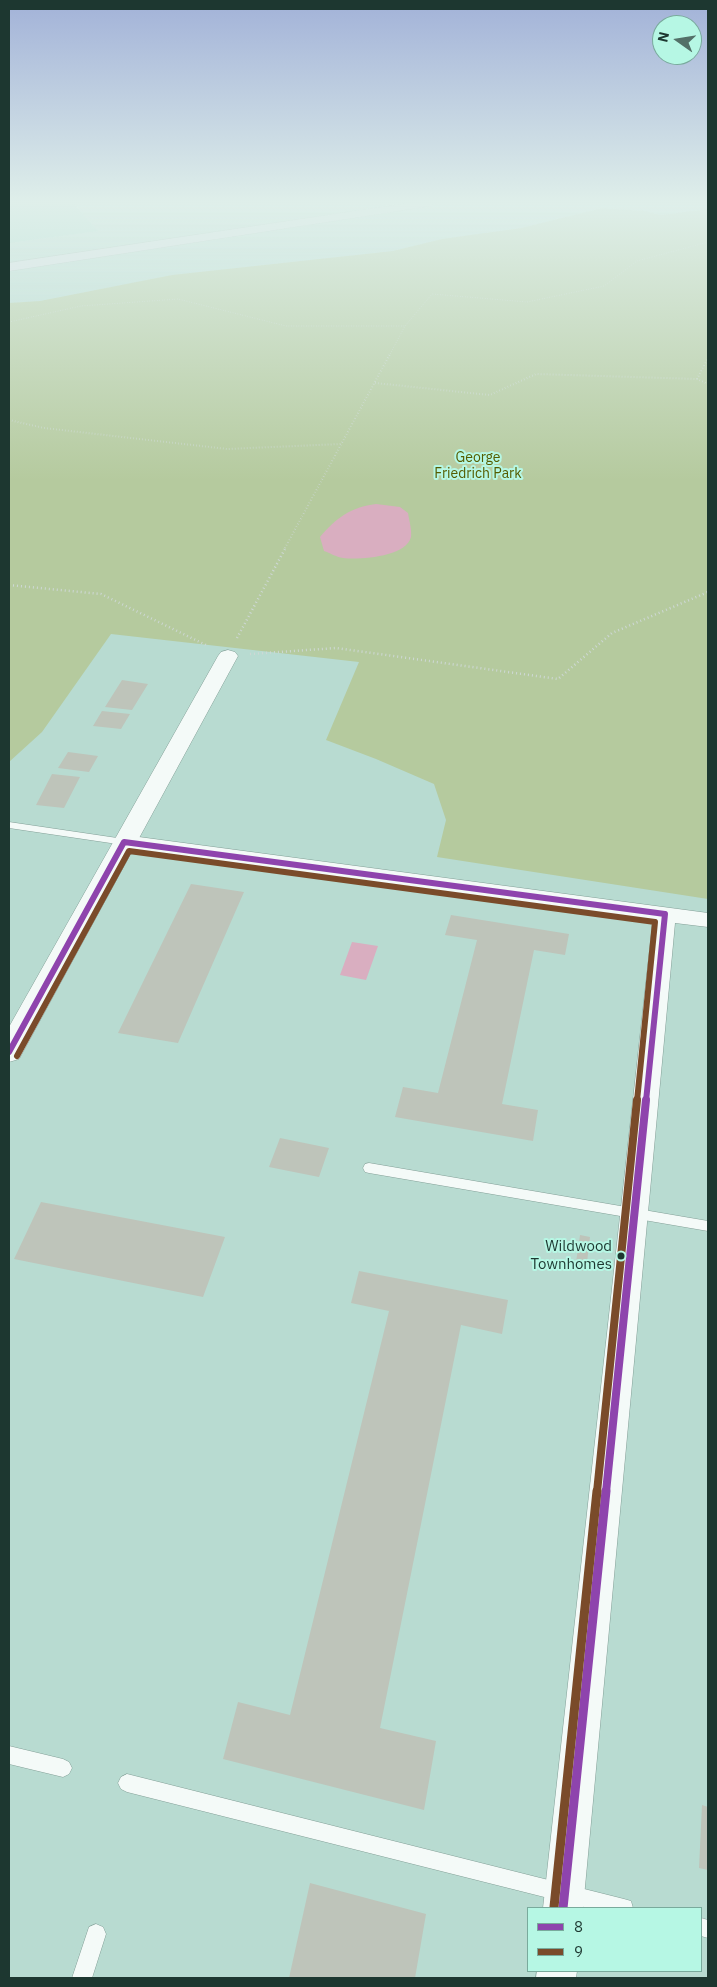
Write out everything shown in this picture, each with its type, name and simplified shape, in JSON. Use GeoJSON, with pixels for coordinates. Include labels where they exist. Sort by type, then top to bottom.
{"type":"FeatureCollection","features":[{"type":"Feature","properties":{"kind":"street"},"geometry":{"type":"LineString","coordinates":[[9,1052],[228,656]]}},
{"type":"Feature","properties":{"kind":"street"},"geometry":{"type":"LineString","coordinates":[[124,842],[708,920]]}},
{"type":"Feature","properties":{"kind":"street"},"geometry":{"type":"LineString","coordinates":[[564,1901],[665,914]]}},
{"type":"Feature","properties":{"kind":"lane"},"geometry":{"type":"LineString","coordinates":[[9,824],[124,842]]}},
{"type":"Feature","properties":{"kind":"lane"},"geometry":{"type":"LineString","coordinates":[[369,1168],[708,1226]]}},
{"type":"Feature","properties":{"kind":"lane"},"geometry":{"type":"LineString","coordinates":[[9,1755],[63,1768]]}},
{"type":"Feature","properties":{"kind":"lane"},"geometry":{"type":"LineString","coordinates":[[127,1784],[564,1901],[615,1907]]}},
{"type":"Feature","properties":{"kind":"lane"},"geometry":{"type":"LineString","coordinates":[[82,1978],[96,1934]]}},
{"type":"Feature","properties":{"kind":"path"},"geometry":{"type":"LineString","coordinates":[[228,656],[405,326],[431,296]]}},
{"type":"Feature","properties":{"kind":"path"},"geometry":{"type":"LineString","coordinates":[[453,296],[527,302],[557,296]]}},
{"type":"Feature","properties":{"kind":"path"},"geometry":{"type":"LineString","coordinates":[[9,322],[82,306],[178,299],[286,326],[405,326]]}},
{"type":"Feature","properties":{"kind":"path"},"geometry":{"type":"LineString","coordinates":[[697,379],[708,358]]}},
{"type":"Feature","properties":{"kind":"path"},"geometry":{"type":"LineString","coordinates":[[375,383],[490,395],[536,374],[697,379],[708,384]]}},
{"type":"Feature","properties":{"kind":"path"},"geometry":{"type":"LineString","coordinates":[[9,420],[44,428],[228,449],[342,444]]}},
{"type":"Feature","properties":{"kind":"path"},"geometry":{"type":"LineString","coordinates":[[9,585],[101,594],[228,656],[336,648],[558,679],[612,633],[708,592]]}},
{"type":"Feature","properties":{"kind":"green space","name":"George Friedrich Park"},"geometry":{"type":"Polygon","coordinates":[[[67,296],[708,296],[708,899],[437,857],[446,820],[434,784],[326,740],[359,662],[111,634],[42,732],[9,762],[9,303],[40,301],[67,296]]]}},
{"type":"Feature","properties":{"kind":"shaded area"},"geometry":{"type":"Polygon","coordinates":[[[376,504],[400,507],[408,513],[411,537],[407,544],[392,553],[370,558],[343,558],[324,551],[320,537],[332,524],[345,514],[376,504]]]}},
{"type":"Feature","properties":{"kind":"shaded area"},"geometry":{"type":"Polygon","coordinates":[[[352,942],[378,946],[366,980],[340,975],[352,942]]]}},
{"type":"Feature","properties":{"kind":"building"},"geometry":{"type":"Polygon","coordinates":[[[122,680],[148,684],[132,710],[105,707],[122,680]]]}},
{"type":"Feature","properties":{"kind":"building"},"geometry":{"type":"Polygon","coordinates":[[[102,711],[130,714],[121,729],[93,726],[102,711]]]}},
{"type":"Feature","properties":{"kind":"building"},"geometry":{"type":"Polygon","coordinates":[[[68,752],[98,756],[89,772],[58,768],[68,752]]]}},
{"type":"Feature","properties":{"kind":"building"},"geometry":{"type":"Polygon","coordinates":[[[52,774],[80,777],[64,808],[36,805],[52,774]]]}},
{"type":"Feature","properties":{"kind":"building"},"geometry":{"type":"Polygon","coordinates":[[[191,884],[244,892],[178,1043],[118,1033],[191,884]]]}},
{"type":"Feature","properties":{"kind":"building"},"geometry":{"type":"Polygon","coordinates":[[[451,915],[569,934],[565,955],[534,950],[502,1104],[538,1110],[533,1141],[395,1117],[403,1087],[438,1093],[477,940],[445,935],[451,915]]]}},
{"type":"Feature","properties":{"kind":"building"},"geometry":{"type":"Polygon","coordinates":[[[280,1138],[329,1148],[319,1177],[269,1167],[280,1138]]]}},
{"type":"Feature","properties":{"kind":"building"},"geometry":{"type":"Polygon","coordinates":[[[41,1202],[225,1237],[203,1297],[14,1259],[41,1202]]]}},
{"type":"Feature","properties":{"kind":"building"},"geometry":{"type":"Polygon","coordinates":[[[580,1235],[590,1237],[586,1271],[575,1269],[580,1235]]]}},
{"type":"Feature","properties":{"kind":"building"},"geometry":{"type":"Polygon","coordinates":[[[359,1271],[508,1300],[502,1334],[461,1325],[380,1728],[436,1741],[424,1810],[223,1759],[238,1702],[290,1715],[389,1311],[351,1303],[359,1271]]]}},
{"type":"Feature","properties":{"kind":"building"},"geometry":{"type":"Polygon","coordinates":[[[702,1805],[708,1807],[708,1870],[699,1868],[702,1805]]]}},
{"type":"Feature","properties":{"kind":"building"},"geometry":{"type":"Polygon","coordinates":[[[310,1883],[426,1914],[415,1978],[289,1978],[310,1883]]]}},
{"type":"Feature","properties":{"kind":"transit line","name":"8"},"geometry":{"type":"LineString","coordinates":[[9,1052],[124,842],[665,914],[563,1907]]}},
{"type":"Feature","properties":{"kind":"transit line","name":"9"},"geometry":{"type":"LineString","coordinates":[[17,1056],[129,851],[655,922],[554,1907]]}},
{"type":"Feature","properties":{"kind":"place","name":"Wildwood Townhomes"},"geometry":{"type":"Point","coordinates":[621,1256]}}]}
